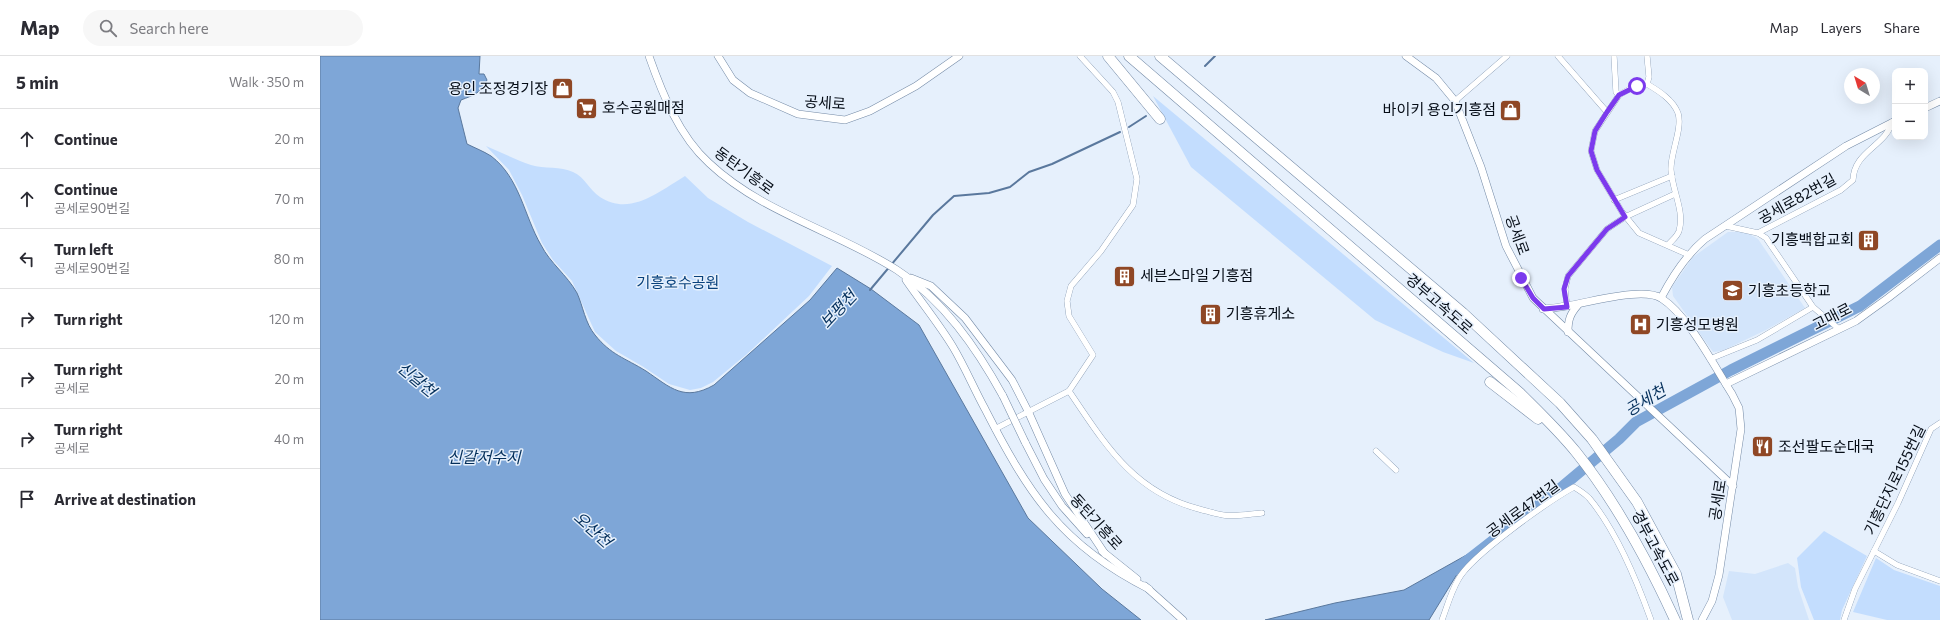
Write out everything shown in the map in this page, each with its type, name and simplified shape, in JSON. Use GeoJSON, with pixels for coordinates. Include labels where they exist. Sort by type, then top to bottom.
{"type":"FeatureCollection","features":[{"type":"Feature","properties":{"kind":"highway"},"geometry":{"type":"LineString","coordinates":[[1108,56],[1148,104],[1157,120]]}},
{"type":"Feature","properties":{"kind":"highway","name":"경부고속도로"},"geometry":{"type":"LineString","coordinates":[[1129,56],[1441,327],[1520,393],[1566,440],[1596,478],[1622,519],[1656,580],[1675,620]]}},
{"type":"Feature","properties":{"kind":"highway","name":"경부고속도로"},"geometry":{"type":"LineString","coordinates":[[1160,56],[1463,313],[1560,403],[1592,439],[1637,502],[1676,574],[1688,619]]}},
{"type":"Feature","properties":{"kind":"highway"},"geometry":{"type":"LineString","coordinates":[[1490,382],[1566,440]]}},
{"type":"Feature","properties":{"kind":"street","name":"동탄기흥로"},"geometry":{"type":"LineString","coordinates":[[650,56],[662,95],[691,143],[708,163],[728,179],[772,208],[851,245],[900,273],[924,291],[951,316],[989,370],[1044,479],[1062,506],[1105,554],[1167,604],[1183,620]]}},
{"type":"Feature","properties":{"kind":"street","name":"공세로"},"geometry":{"type":"LineString","coordinates":[[718,56],[733,80],[750,93],[798,114],[845,120],[870,111],[916,86],[959,56]]}},
{"type":"Feature","properties":{"kind":"street"},"geometry":{"type":"LineString","coordinates":[[995,429],[1028,411],[1069,392],[1093,355],[1069,316],[1067,301],[1071,286],[1101,251],[1132,205],[1137,178],[1118,102],[1105,83],[1080,56]]}},
{"type":"Feature","properties":{"kind":"street","name":"공세로"},"geometry":{"type":"LineString","coordinates":[[1406,56],[1436,78],[1455,101],[1481,167],[1506,246],[1533,298],[1733,486]]}},
{"type":"Feature","properties":{"kind":"street"},"geometry":{"type":"LineString","coordinates":[[1455,101],[1507,56]]}},
{"type":"Feature","properties":{"kind":"street"},"geometry":{"type":"LineString","coordinates":[[1558,56],[1607,112]]}},
{"type":"Feature","properties":{"kind":"street"},"geometry":{"type":"LineString","coordinates":[[1614,56],[1616,92],[1619,95]]}},
{"type":"Feature","properties":{"kind":"street"},"geometry":{"type":"LineString","coordinates":[[1647,56],[1649,77],[1647,84]]}},
{"type":"Feature","properties":{"kind":"street"},"geometry":{"type":"LineString","coordinates":[[1668,245],[1676,238],[1681,215],[1675,194],[1671,170],[1680,121],[1674,105],[1660,91],[1647,84],[1637,86],[1619,95],[1595,131],[1591,151],[1597,170],[1614,200],[1625,217],[1640,233],[1689,255]]}},
{"type":"Feature","properties":{"kind":"street"},"geometry":{"type":"LineString","coordinates":[[1928,107],[1940,102]]}},
{"type":"Feature","properties":{"kind":"street"},"geometry":{"type":"LineString","coordinates":[[1661,298],[1678,268],[1705,239],[1846,146],[1892,123]]}},
{"type":"Feature","properties":{"kind":"street","name":"공세로82번길"},"geometry":{"type":"LineString","coordinates":[[1758,233],[1840,190],[1853,180],[1853,170],[1871,147],[1890,131],[1892,126]]}},
{"type":"Feature","properties":{"kind":"street"},"geometry":{"type":"LineString","coordinates":[[1614,200],[1672,176]]}},
{"type":"Feature","properties":{"kind":"street"},"geometry":{"type":"LineString","coordinates":[[1567,307],[1564,289],[1568,276],[1607,229],[1625,217],[1675,194]]}},
{"type":"Feature","properties":{"kind":"street"},"geometry":{"type":"LineString","coordinates":[[1726,226],[1758,233]]}},
{"type":"Feature","properties":{"kind":"street","name":"공세로82번길"},"geometry":{"type":"LineString","coordinates":[[1758,233],[1766,238],[1813,307],[1839,329]]}},
{"type":"Feature","properties":{"kind":"street","name":"고매로"},"geometry":{"type":"LineString","coordinates":[[1726,384],[1856,321],[1940,258]]}},
{"type":"Feature","properties":{"kind":"street"},"geometry":{"type":"LineString","coordinates":[[900,273],[931,286],[965,318],[1012,380],[1028,411],[1065,494],[1105,554]]}},
{"type":"Feature","properties":{"kind":"street"},"geometry":{"type":"LineString","coordinates":[[900,273],[953,347],[1018,471],[1055,522],[1084,549],[1126,577],[1149,589]]}},
{"type":"Feature","properties":{"kind":"street"},"geometry":{"type":"LineString","coordinates":[[1544,309],[1567,307],[1641,294],[1661,298],[1681,315],[1712,362],[1757,340],[1813,307]]}},
{"type":"Feature","properties":{"kind":"street"},"geometry":{"type":"LineString","coordinates":[[1568,332],[1568,321],[1571,312],[1580,304]]}},
{"type":"Feature","properties":{"kind":"street","name":"공세로"},"geometry":{"type":"LineString","coordinates":[[1702,620],[1712,601],[1720,575],[1741,429],[1739,408],[1712,362]]}},
{"type":"Feature","properties":{"kind":"street"},"geometry":{"type":"LineString","coordinates":[[1069,392],[1102,439],[1128,470],[1146,486],[1161,496],[1178,504],[1223,516],[1262,513]]}},
{"type":"Feature","properties":{"kind":"street","name":"기흥단지로155번길"},"geometry":{"type":"LineString","coordinates":[[1844,620],[1856,589],[1931,429],[1940,423]]}},
{"type":"Feature","properties":{"kind":"street"},"geometry":{"type":"LineString","coordinates":[[1376,451],[1396,470]]}},
{"type":"Feature","properties":{"kind":"street","name":"공세로47번길"},"geometry":{"type":"LineString","coordinates":[[1442,620],[1458,579],[1474,561],[1515,528],[1574,487],[1588,497],[1604,520],[1633,574],[1651,620]]}},
{"type":"Feature","properties":{"kind":"street"},"geometry":{"type":"LineString","coordinates":[[1874,551],[1897,565],[1940,581]]}},
{"type":"Feature","properties":{"kind":"shaded area","name":"기흥초등학교"},"geometry":{"type":"Polygon","coordinates":[[[1728,232],[1746,232],[1758,239],[1805,308],[1766,330],[1722,351],[1713,352],[1673,296],[1672,287],[1693,257],[1728,232]]]}},
{"type":"Feature","properties":{"kind":"shaded area"},"geometry":{"type":"Polygon","coordinates":[[[1788,563],[1795,568],[1798,587],[1809,620],[1732,620],[1723,597],[1729,571],[1755,574],[1788,563]]]}},
{"type":"Feature","properties":{"kind":"green space"},"geometry":{"type":"Polygon","coordinates":[[[1153,96],[1474,363],[1443,352],[1375,320],[1191,167],[1153,96]]]}},
{"type":"Feature","properties":{"kind":"green space","name":"기흥호수공원"},"geometry":{"type":"Polygon","coordinates":[[[486,146],[531,165],[563,169],[573,172],[581,177],[600,197],[611,202],[622,204],[644,200],[655,195],[685,176],[708,198],[748,222],[832,266],[809,296],[747,354],[713,382],[701,388],[690,390],[669,384],[616,351],[595,332],[572,281],[553,260],[542,243],[522,195],[509,170],[486,146]]]}},
{"type":"Feature","properties":{"kind":"green space"},"geometry":{"type":"Polygon","coordinates":[[[1824,531],[1867,556],[1842,610],[1840,620],[1814,620],[1801,587],[1797,558],[1824,531]]]}},
{"type":"Feature","properties":{"kind":"green space"},"geometry":{"type":"Polygon","coordinates":[[[1876,558],[1894,570],[1940,586],[1940,620],[1887,620],[1853,612],[1876,558]]]}},
{"type":"Feature","properties":{"kind":"water","name":"신갈저수지"},"geometry":{"type":"Polygon","coordinates":[[[320,56],[480,56],[479,74],[484,74],[487,80],[477,93],[461,100],[458,108],[467,144],[491,156],[509,175],[535,234],[549,258],[577,293],[586,320],[595,335],[613,352],[678,391],[686,393],[694,392],[714,385],[810,300],[837,268],[871,289],[919,325],[1028,518],[1102,589],[1141,620],[320,620],[320,56]]]}},
{"type":"Feature","properties":{"kind":"water"},"geometry":{"type":"Polygon","coordinates":[[[1470,553],[1429,620],[1265,620],[1335,603],[1404,590],[1470,553]]]}},
{"type":"Feature","properties":{"kind":"waterway","name":"보평천"},"geometry":{"type":"LineString","coordinates":[[1205,66],[1215,56]]}},
{"type":"Feature","properties":{"kind":"waterway","name":"보평천"},"geometry":{"type":"LineString","coordinates":[[1129,127],[1146,116]]}},
{"type":"Feature","properties":{"kind":"waterway","name":"보평천"},"geometry":{"type":"LineString","coordinates":[[870,290],[933,215],[954,196],[989,193],[1010,187],[1029,172],[1052,164],[1120,132]]}},
{"type":"Feature","properties":{"kind":"waterway","name":"공세천"},"geometry":{"type":"LineString","coordinates":[[1455,570],[1563,486],[1619,439],[1636,422],[1731,370],[1860,306],[1940,245]]}},
{"type":"Feature","properties":{"kind":"place","name":"용인 조정경기장"},"geometry":{"type":"Point","coordinates":[563,89]}},
{"type":"Feature","properties":{"kind":"place","name":"호수공원매점"},"geometry":{"type":"Point","coordinates":[586,108]}},
{"type":"Feature","properties":{"kind":"place","name":"바이키 용인기흥점"},"geometry":{"type":"Point","coordinates":[1511,110]}},
{"type":"Feature","properties":{"kind":"place","name":"기흥백합교회"},"geometry":{"type":"Point","coordinates":[1869,240]}},
{"type":"Feature","properties":{"kind":"place","name":"세븐스마일 기흥점"},"geometry":{"type":"Point","coordinates":[1125,276]}},
{"type":"Feature","properties":{"kind":"place","name":"기흥초등학교"},"geometry":{"type":"Point","coordinates":[1733,291]}},
{"type":"Feature","properties":{"kind":"place","name":"기흥휴게소"},"geometry":{"type":"Point","coordinates":[1211,314]}},
{"type":"Feature","properties":{"kind":"place","name":"기흥성모병원"},"geometry":{"type":"Point","coordinates":[1640,325]}},
{"type":"Feature","properties":{"kind":"place","name":"조선팔도순대국"},"geometry":{"type":"Point","coordinates":[1762,447]}},
{"type":"Feature","properties":{"kind":"route"},"geometry":{"type":"LineString","coordinates":[[1521,278],[1533,298],[1544,309],[1567,307],[1564,289],[1568,276],[1607,229],[1625,217],[1597,170],[1591,151],[1595,131],[1619,95],[1637,86]]}},
{"type":"Feature","properties":{"kind":"water label","name":"신갈천"},"geometry":{"type":"Point","coordinates":[417,379]}},
{"type":"Feature","properties":{"kind":"water label","name":"오산천"},"geometry":{"type":"Point","coordinates":[593,529]}}]}
